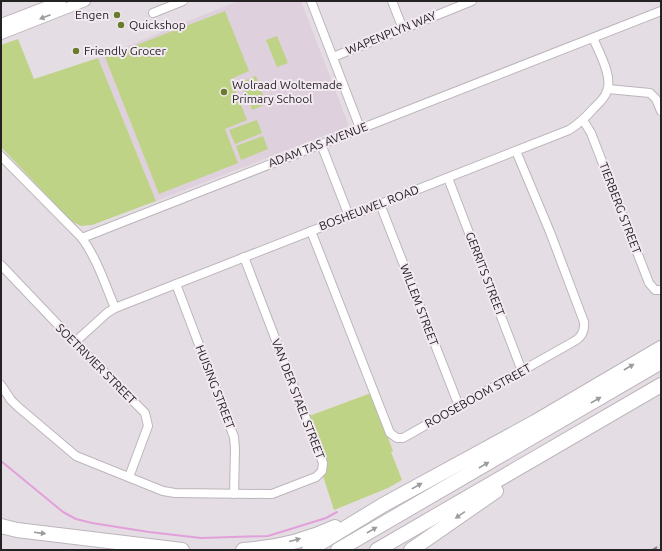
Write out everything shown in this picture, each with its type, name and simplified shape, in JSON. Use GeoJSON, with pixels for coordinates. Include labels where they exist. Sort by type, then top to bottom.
{"type":"FeatureCollection","features":[{"type":"Feature","properties":{"kind":"highway"},"geometry":{"type":"LineString","coordinates":[[309,550],[383,505],[535,422],[661,348]]}},
{"type":"Feature","properties":{"kind":"highway"},"geometry":{"type":"LineString","coordinates":[[338,550],[661,362]]}},
{"type":"Feature","properties":{"kind":"highway"},"geometry":{"type":"LineString","coordinates":[[377,550],[661,385]]}},
{"type":"Feature","properties":{"kind":"highway"},"geometry":{"type":"LineString","coordinates":[[411,550],[585,429]]}},
{"type":"Feature","properties":{"kind":"highway"},"geometry":{"type":"LineString","coordinates":[[243,550],[278,545],[314,535],[383,505]]}},
{"type":"Feature","properties":{"kind":"highway"},"geometry":{"type":"LineString","coordinates":[[1,526],[16,530],[182,550]]}},
{"type":"Feature","properties":{"kind":"street"},"geometry":{"type":"LineString","coordinates":[[1,24],[61,1]]}},
{"type":"Feature","properties":{"kind":"street"},"geometry":{"type":"LineString","coordinates":[[153,13],[183,1]]}},
{"type":"Feature","properties":{"kind":"street"},"geometry":{"type":"LineString","coordinates":[[311,1],[360,128]]}},
{"type":"Feature","properties":{"kind":"street"},"geometry":{"type":"LineString","coordinates":[[392,1],[403,29]]}},
{"type":"Feature","properties":{"kind":"street","name":"WAPENPLYN WAY"},"geometry":{"type":"LineString","coordinates":[[333,56],[472,1]]}},
{"type":"Feature","properties":{"kind":"street"},"geometry":{"type":"LineString","coordinates":[[1,34],[82,2]]}},
{"type":"Feature","properties":{"kind":"street","name":"ADAM TAS AVENUE"},"geometry":{"type":"LineString","coordinates":[[82,238],[661,11]]}},
{"type":"Feature","properties":{"kind":"street"},"geometry":{"type":"LineString","coordinates":[[593,38],[608,77],[608,89],[650,93],[656,99],[661,111]]}},
{"type":"Feature","properties":{"kind":"street","name":"BOSHEUWEL ROAD"},"geometry":{"type":"LineString","coordinates":[[75,342],[107,313],[115,308],[569,130],[583,120],[603,98],[608,89]]}},
{"type":"Feature","properties":{"kind":"street","name":"TIERBERG STREET"},"geometry":{"type":"LineString","coordinates":[[583,120],[591,133],[649,282],[655,290],[661,290]]}},
{"type":"Feature","properties":{"kind":"street"},"geometry":{"type":"LineString","coordinates":[[321,144],[349,216]]}},
{"type":"Feature","properties":{"kind":"street","name":"ROOSEBOOM STREET"},"geometry":{"type":"LineString","coordinates":[[311,231],[391,434],[397,438],[404,437],[578,339],[583,331],[584,322],[550,232],[516,151]]}},
{"type":"Feature","properties":{"kind":"street"},"geometry":{"type":"LineString","coordinates":[[1,156],[82,238],[96,262],[115,308]]}},
{"type":"Feature","properties":{"kind":"street","name":"GERRITS STREET"},"geometry":{"type":"LineString","coordinates":[[448,178],[522,371]]}},
{"type":"Feature","properties":{"kind":"street","name":"WILLEM STREET"},"geometry":{"type":"LineString","coordinates":[[380,204],[459,406]]}},
{"type":"Feature","properties":{"kind":"street","name":"VAN DER STAEL STREET"},"geometry":{"type":"LineString","coordinates":[[1,385],[17,406],[72,453],[81,458],[169,492],[272,494],[316,477],[321,473],[324,467],[321,455],[244,257]]}},
{"type":"Feature","properties":{"kind":"street","name":"SOETRIVIER STREET"},"geometry":{"type":"LineString","coordinates":[[1,265],[145,413],[148,426],[129,477]]}},
{"type":"Feature","properties":{"kind":"street","name":"HUISING STREET"},"geometry":{"type":"LineString","coordinates":[[176,284],[234,437],[234,494]]}},
{"type":"Feature","properties":{"kind":"shaded area","name":"Wolraad Woltemade Primary School"},"geometry":{"type":"Polygon","coordinates":[[[238,1],[301,1],[349,126],[156,201],[98,58],[238,1]]]}},
{"type":"Feature","properties":{"kind":"green space"},"geometry":{"type":"Polygon","coordinates":[[[225,11],[249,71],[231,79],[247,120],[225,129],[238,163],[159,194],[105,57],[225,11]]]}},
{"type":"Feature","properties":{"kind":"green space"},"geometry":{"type":"Polygon","coordinates":[[[277,36],[288,63],[277,67],[266,40],[277,36]]]}},
{"type":"Feature","properties":{"kind":"green space"},"geometry":{"type":"Polygon","coordinates":[[[18,39],[34,79],[98,58],[156,201],[92,225],[81,226],[71,221],[1,147],[1,45],[18,39]]]}},
{"type":"Feature","properties":{"kind":"green space"},"geometry":{"type":"Polygon","coordinates":[[[256,76],[266,104],[252,110],[241,82],[256,76]]]}},
{"type":"Feature","properties":{"kind":"green space"},"geometry":{"type":"Polygon","coordinates":[[[257,120],[262,133],[235,144],[229,130],[257,120]]]}},
{"type":"Feature","properties":{"kind":"green space"},"geometry":{"type":"Polygon","coordinates":[[[263,136],[268,149],[241,160],[236,146],[263,136]]]}},
{"type":"Feature","properties":{"kind":"green space"},"geometry":{"type":"Polygon","coordinates":[[[371,393],[393,451],[391,452],[402,480],[388,488],[334,510],[323,476],[327,461],[309,416],[371,393]]]}},
{"type":"Feature","properties":{"kind":"waterway"},"geometry":{"type":"LineString","coordinates":[[1,461],[63,512],[76,519],[149,532],[201,538],[268,536],[326,518],[337,512]]}},
{"type":"Feature","properties":{"kind":"railway"},"geometry":{"type":"LineString","coordinates":[[652,550],[661,545]]}},
{"type":"Feature","properties":{"kind":"place","name":"Engen"},"geometry":{"type":"Point","coordinates":[117,15]}},
{"type":"Feature","properties":{"kind":"place","name":"Quickshop"},"geometry":{"type":"Point","coordinates":[121,25]}},
{"type":"Feature","properties":{"kind":"place","name":"Friendly Grocer"},"geometry":{"type":"Point","coordinates":[76,51]}},
{"type":"Feature","properties":{"kind":"place","name":"Wolraad Woltemade Primary School"},"geometry":{"type":"Point","coordinates":[224,92]}}]}
